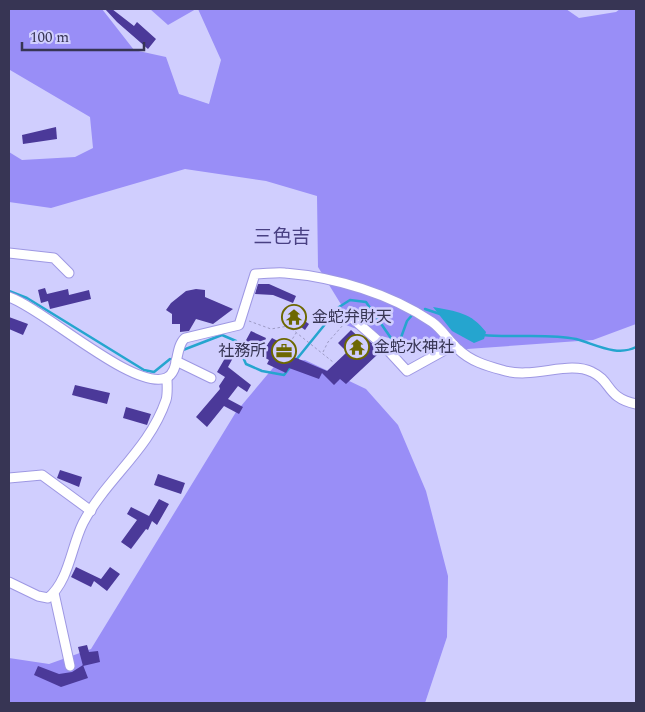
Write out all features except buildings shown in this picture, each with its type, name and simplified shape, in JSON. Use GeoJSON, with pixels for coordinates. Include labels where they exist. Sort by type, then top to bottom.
{"type":"FeatureCollection","features":[{"type":"Feature","properties":{"kind":"street"},"geometry":{"type":"LineString","coordinates":[[9,253],[54,258],[69,273]]}},
{"type":"Feature","properties":{"kind":"street"},"geometry":{"type":"LineString","coordinates":[[9,297],[24,303],[65,332],[131,372],[145,378],[167,378],[172,373],[179,344],[185,338],[239,325],[255,274],[285,273],[373,292],[416,311],[436,325],[454,345],[470,358],[503,371],[523,375],[576,367],[592,372],[614,396],[622,401],[636,404]]}},
{"type":"Feature","properties":{"kind":"street"},"geometry":{"type":"LineString","coordinates":[[350,317],[384,346],[407,371],[454,345]]}},
{"type":"Feature","properties":{"kind":"street"},"geometry":{"type":"LineString","coordinates":[[176,360],[210,378]]}},
{"type":"Feature","properties":{"kind":"street"},"geometry":{"type":"LineString","coordinates":[[9,582],[38,596],[48,598],[58,590],[83,524],[91,511],[140,450],[167,399],[167,378]]}},
{"type":"Feature","properties":{"kind":"street"},"geometry":{"type":"LineString","coordinates":[[9,478],[42,475],[91,511]]}},
{"type":"Feature","properties":{"kind":"street"},"geometry":{"type":"LineString","coordinates":[[54,593],[70,666]]}},
{"type":"Feature","properties":{"kind":"path"},"geometry":{"type":"LineString","coordinates":[[323,353],[328,342],[350,317]]}},
{"type":"Feature","properties":{"kind":"path"},"geometry":{"type":"LineString","coordinates":[[241,319],[271,329],[288,326],[333,362]]}},
{"type":"Feature","properties":{"kind":"path"},"geometry":{"type":"LineString","coordinates":[[290,343],[296,333]]}},
{"type":"Feature","properties":{"kind":"shaded area"},"geometry":{"type":"Polygon","coordinates":[[[9,9],[102,9],[134,50],[166,57],[179,94],[209,104],[221,60],[198,9],[566,9],[579,18],[616,12],[620,9],[636,9],[636,324],[593,340],[439,351],[362,331],[330,319],[342,306],[318,267],[317,196],[266,181],[185,169],[51,208],[9,202],[9,152],[22,160],[75,157],[93,148],[90,117],[10,70],[9,9]]]}},
{"type":"Feature","properties":{"kind":"shaded area"},"geometry":{"type":"Polygon","coordinates":[[[150,9],[196,9],[168,25],[150,9]]]}},
{"type":"Feature","properties":{"kind":"shaded area"},"geometry":{"type":"Polygon","coordinates":[[[305,360],[366,389],[398,425],[426,491],[448,576],[447,637],[425,703],[9,703],[9,658],[49,664],[91,649],[236,412],[278,362],[305,360]]]}},
{"type":"Feature","properties":{"kind":"water"},"geometry":{"type":"Polygon","coordinates":[[[433,307],[469,317],[486,332],[484,339],[474,343],[452,331],[433,307]]]}},
{"type":"Feature","properties":{"kind":"waterway"},"geometry":{"type":"LineString","coordinates":[[9,291],[27,298],[144,370],[154,372],[170,359]]}},
{"type":"Feature","properties":{"kind":"waterway"},"geometry":{"type":"LineString","coordinates":[[296,360],[339,307],[350,300],[366,302],[393,341],[399,343],[407,321],[413,314]]}},
{"type":"Feature","properties":{"kind":"waterway"},"geometry":{"type":"LineString","coordinates":[[425,309],[440,314]]}},
{"type":"Feature","properties":{"kind":"waterway"},"geometry":{"type":"LineString","coordinates":[[183,350],[222,335],[236,341],[246,364],[262,371],[284,375],[291,366]]}},
{"type":"Feature","properties":{"kind":"waterway"},"geometry":{"type":"LineString","coordinates":[[483,335],[565,337],[621,351],[636,347]]}},
{"type":"Feature","properties":{"kind":"place","name":"金蛇弁財天"},"geometry":{"type":"Point","coordinates":[294,317]}},
{"type":"Feature","properties":{"kind":"place","name":"金蛇水神社"},"geometry":{"type":"Point","coordinates":[357,347]}},
{"type":"Feature","properties":{"kind":"place","name":"社務所"},"geometry":{"type":"Point","coordinates":[284,351]}},
{"type":"Feature","properties":{"kind":"district","name":"三色吉"},"geometry":{"type":"Point","coordinates":[282,237]}}]}
